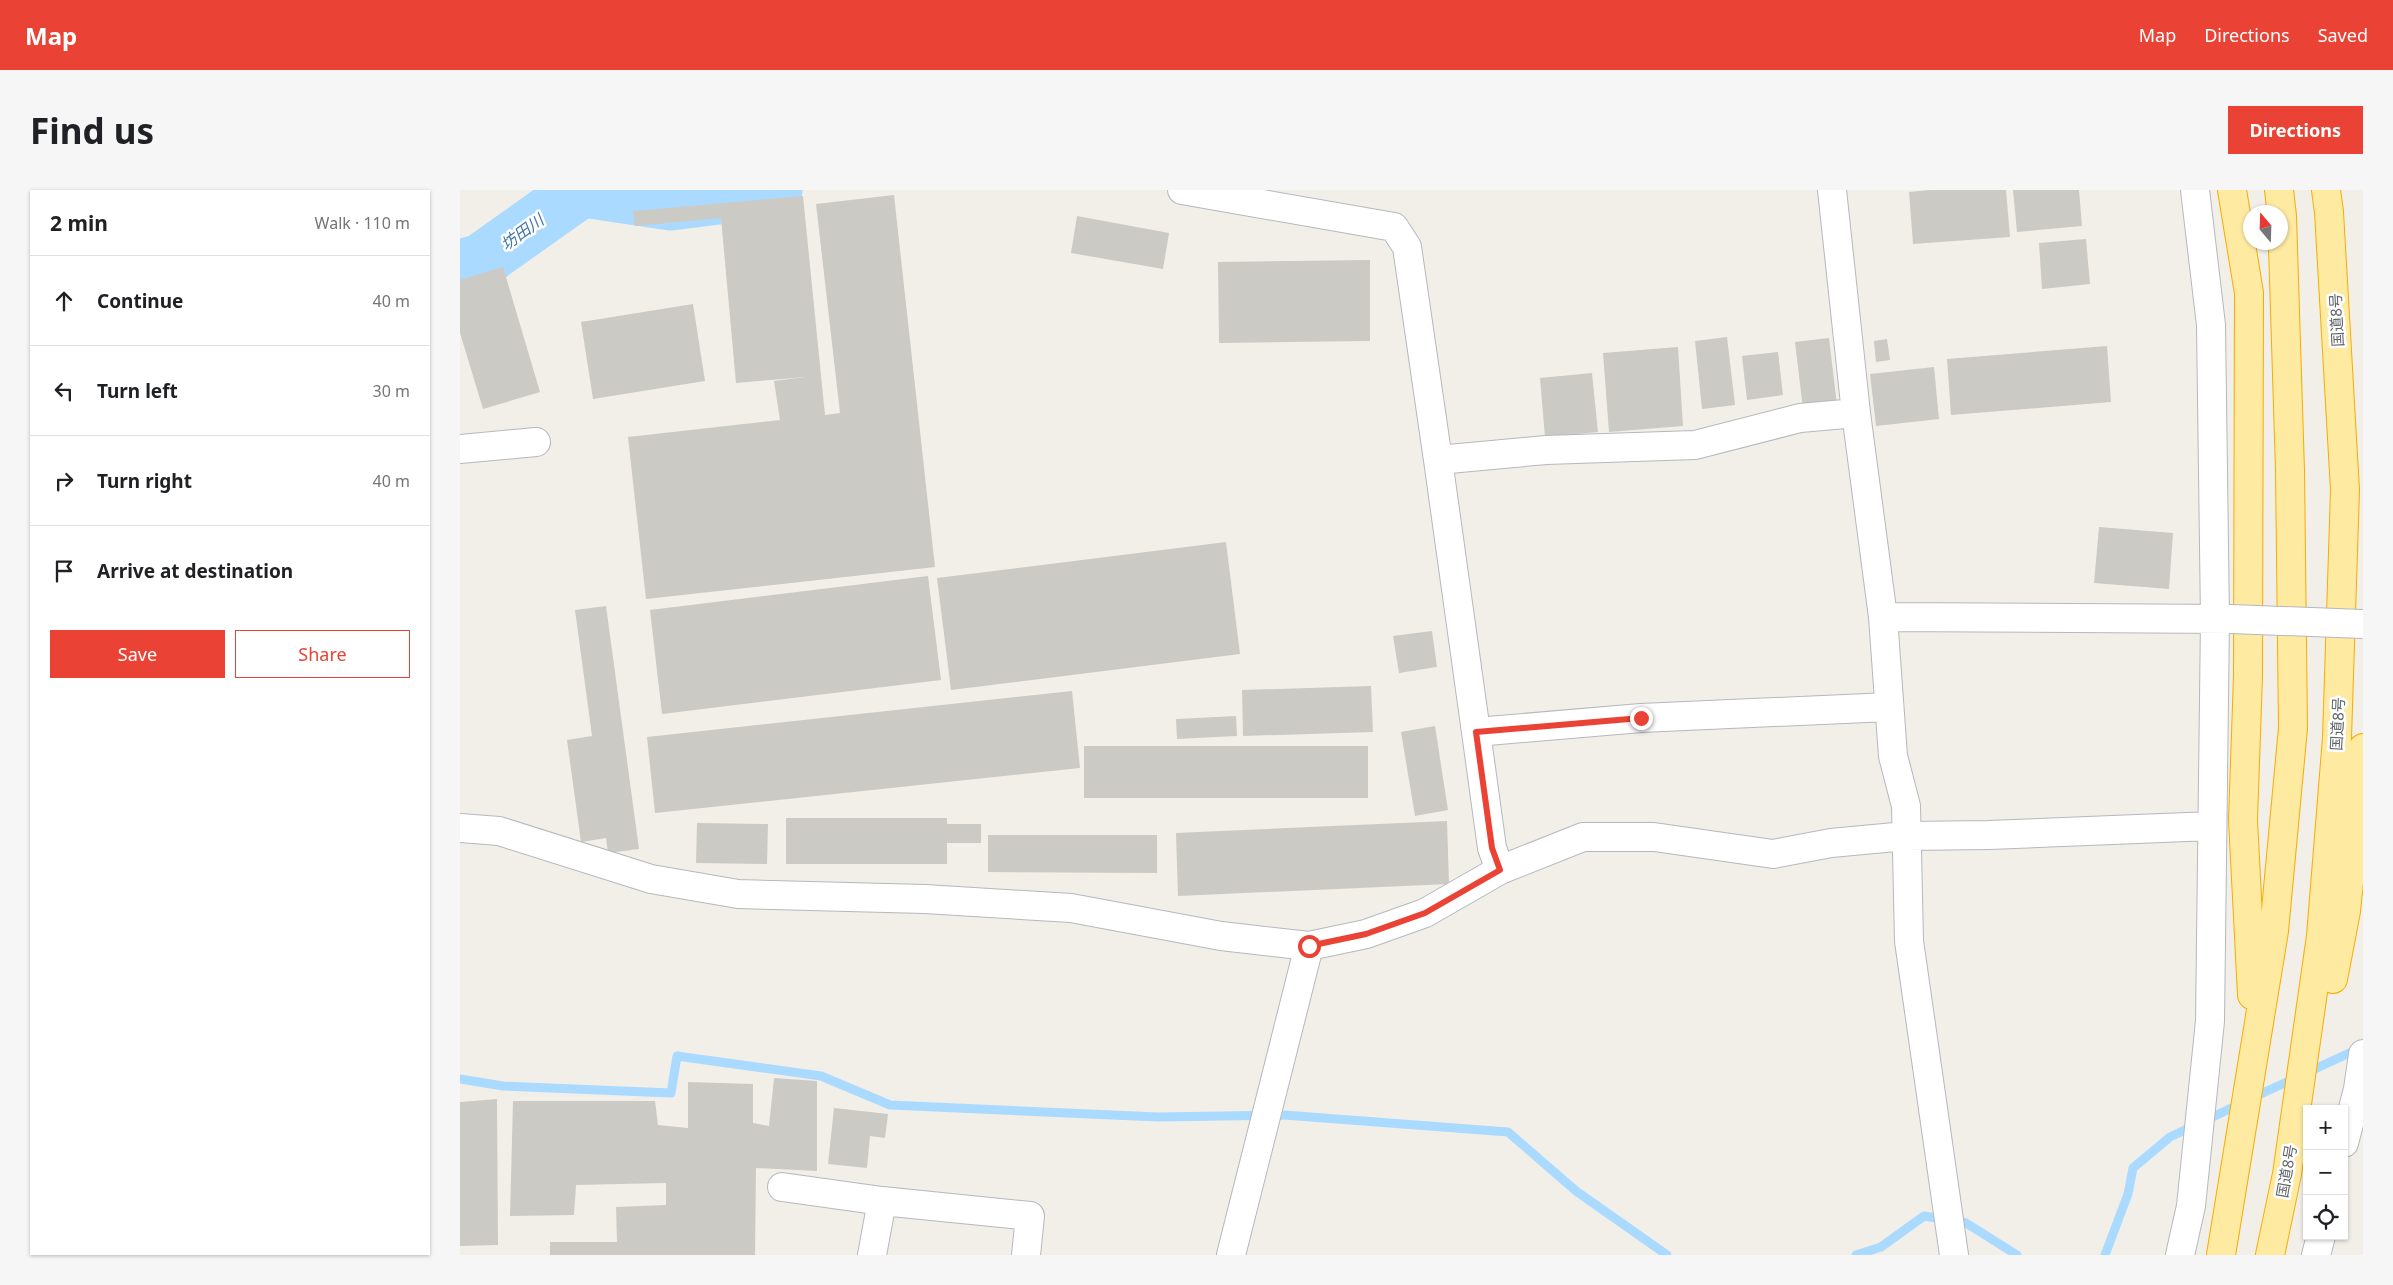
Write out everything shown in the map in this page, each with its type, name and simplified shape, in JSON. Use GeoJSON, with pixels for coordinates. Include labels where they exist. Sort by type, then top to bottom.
{"type":"FeatureCollection","features":[{"type":"Feature","properties":{"kind":"highway"},"geometry":{"type":"LineString","coordinates":[[2232,190],[2249,293],[2248,666],[2243,820],[2254,1052]]}},
{"type":"Feature","properties":{"kind":"highway"},"geometry":{"type":"LineString","coordinates":[[2220,1255],[2274,930],[2292,728],[2289,451],[2282,216],[2279,190]]}},
{"type":"Feature","properties":{"kind":"highway","name":"国道8号"},"geometry":{"type":"LineString","coordinates":[[2270,1255],[2287,1174],[2321,936],[2337,738],[2345,490],[2326,190]]}},
{"type":"Feature","properties":{"kind":"highway"},"geometry":{"type":"LineString","coordinates":[[2287,1174],[2318,1056],[2346,911],[2363,748]]}},
{"type":"Feature","properties":{"kind":"street"},"geometry":{"type":"LineString","coordinates":[[1182,190],[1394,227],[1407,246],[1492,848],[1500,870]]}},
{"type":"Feature","properties":{"kind":"street"},"geometry":{"type":"LineString","coordinates":[[1832,190],[1856,412],[1883,617],[1893,756],[1906,806],[1909,941],[1954,1255]]}},
{"type":"Feature","properties":{"kind":"street"},"geometry":{"type":"LineString","coordinates":[[2180,1255],[2191,1206],[2210,1021],[2212,826],[2223,619],[2211,325],[2195,190]]}},
{"type":"Feature","properties":{"kind":"street"},"geometry":{"type":"LineString","coordinates":[[1438,460],[1546,450],[1695,445],[1800,418],[1856,412]]}},
{"type":"Feature","properties":{"kind":"street"},"geometry":{"type":"LineString","coordinates":[[460,449],[536,442]]}},
{"type":"Feature","properties":{"kind":"street"},"geometry":{"type":"LineString","coordinates":[[1883,617],[2223,619],[2363,624]]}},
{"type":"Feature","properties":{"kind":"street"},"geometry":{"type":"LineString","coordinates":[[1476,732],[1641,718],[1889,707]]}},
{"type":"Feature","properties":{"kind":"street"},"geometry":{"type":"LineString","coordinates":[[460,828],[499,831],[651,879],[738,894],[925,899],[1071,908],[1221,936],[1309,946],[1366,934],[1425,913],[1500,870],[1582,836],[1654,837],[1773,854],[1831,844],[1906,836],[1989,835],[2212,826]]}},
{"type":"Feature","properties":{"kind":"street"},"geometry":{"type":"LineString","coordinates":[[1231,1255],[1309,946]]}},
{"type":"Feature","properties":{"kind":"street"},"geometry":{"type":"LineString","coordinates":[[2348,1128],[2358,1089],[2363,1054]]}},
{"type":"Feature","properties":{"kind":"street"},"geometry":{"type":"LineString","coordinates":[[782,1187],[882,1201],[1030,1216],[1026,1255]]}},
{"type":"Feature","properties":{"kind":"street"},"geometry":{"type":"LineString","coordinates":[[872,1255],[882,1201]]}},
{"type":"Feature","properties":{"kind":"street"},"geometry":{"type":"LineString","coordinates":[[2316,1255],[2320,1240]]}},
{"type":"Feature","properties":{"kind":"building"},"geometry":{"type":"Polygon","coordinates":[[[1930,190],[2006,190],[2010,237],[1913,244],[1909,192],[1930,190]]]}},
{"type":"Feature","properties":{"kind":"building"},"geometry":{"type":"Polygon","coordinates":[[[2013,190],[2079,190],[2082,226],[2017,232],[2013,190]]]}},
{"type":"Feature","properties":{"kind":"building"},"geometry":{"type":"Polygon","coordinates":[[[894,195],[935,567],[646,599],[628,437],[780,420],[774,381],[805,377],[736,383],[721,218],[635,226],[633,211],[803,196],[825,415],[840,413],[816,204],[894,195]]]}},
{"type":"Feature","properties":{"kind":"building"},"geometry":{"type":"Polygon","coordinates":[[[1077,216],[1169,233],[1163,269],[1071,253],[1077,216]]]}},
{"type":"Feature","properties":{"kind":"building"},"geometry":{"type":"Polygon","coordinates":[[[2086,239],[2090,284],[2042,289],[2039,243],[2086,239]]]}},
{"type":"Feature","properties":{"kind":"building"},"geometry":{"type":"Polygon","coordinates":[[[1370,260],[1370,341],[1219,343],[1218,262],[1370,260]]]}},
{"type":"Feature","properties":{"kind":"building"},"geometry":{"type":"Polygon","coordinates":[[[503,267],[540,392],[483,409],[460,333],[460,280],[503,267]]]}},
{"type":"Feature","properties":{"kind":"building"},"geometry":{"type":"Polygon","coordinates":[[[693,304],[705,381],[593,399],[581,322],[693,304]]]}},
{"type":"Feature","properties":{"kind":"building"},"geometry":{"type":"Polygon","coordinates":[[[1727,337],[1735,405],[1702,409],[1695,341],[1727,337]]]}},
{"type":"Feature","properties":{"kind":"building"},"geometry":{"type":"Polygon","coordinates":[[[1829,338],[1837,405],[1803,409],[1795,342],[1829,338]]]}},
{"type":"Feature","properties":{"kind":"building"},"geometry":{"type":"Polygon","coordinates":[[[1887,339],[1890,360],[1876,362],[1874,341],[1887,339]]]}},
{"type":"Feature","properties":{"kind":"building"},"geometry":{"type":"Polygon","coordinates":[[[2107,346],[2111,402],[1951,415],[1947,359],[2107,346]]]}},
{"type":"Feature","properties":{"kind":"building"},"geometry":{"type":"Polygon","coordinates":[[[1678,347],[1683,426],[1609,432],[1603,353],[1678,347]]]}},
{"type":"Feature","properties":{"kind":"building"},"geometry":{"type":"Polygon","coordinates":[[[1778,352],[1783,395],[1747,400],[1742,356],[1778,352]]]}},
{"type":"Feature","properties":{"kind":"building"},"geometry":{"type":"Polygon","coordinates":[[[1934,367],[1939,419],[1876,426],[1870,374],[1934,367]]]}},
{"type":"Feature","properties":{"kind":"building"},"geometry":{"type":"Polygon","coordinates":[[[1592,373],[1598,432],[1545,437],[1540,378],[1592,373]]]}},
{"type":"Feature","properties":{"kind":"building"},"geometry":{"type":"Polygon","coordinates":[[[2099,527],[2173,533],[2169,589],[2094,583],[2099,527]]]}},
{"type":"Feature","properties":{"kind":"building"},"geometry":{"type":"Polygon","coordinates":[[[1226,542],[1240,654],[951,690],[937,578],[1226,542]]]}},
{"type":"Feature","properties":{"kind":"building"},"geometry":{"type":"Polygon","coordinates":[[[928,576],[941,680],[662,714],[650,610],[928,576]]]}},
{"type":"Feature","properties":{"kind":"building"},"geometry":{"type":"Polygon","coordinates":[[[606,606],[639,849],[608,853],[606,838],[581,842],[567,740],[592,736],[575,610],[606,606]]]}},
{"type":"Feature","properties":{"kind":"building"},"geometry":{"type":"Polygon","coordinates":[[[1432,631],[1437,667],[1399,673],[1393,636],[1432,631]]]}},
{"type":"Feature","properties":{"kind":"building"},"geometry":{"type":"Polygon","coordinates":[[[1371,686],[1373,732],[1243,736],[1242,690],[1371,686]]]}},
{"type":"Feature","properties":{"kind":"building"},"geometry":{"type":"Polygon","coordinates":[[[1072,691],[1080,768],[655,813],[647,737],[1072,691]]]}},
{"type":"Feature","properties":{"kind":"building"},"geometry":{"type":"Polygon","coordinates":[[[1236,716],[1237,736],[1177,739],[1176,719],[1236,716]]]}},
{"type":"Feature","properties":{"kind":"building"},"geometry":{"type":"Polygon","coordinates":[[[1435,726],[1448,810],[1415,816],[1401,732],[1435,726]]]}},
{"type":"Feature","properties":{"kind":"building"},"geometry":{"type":"Polygon","coordinates":[[[1084,746],[1368,746],[1368,798],[1084,798],[1084,746]]]}},
{"type":"Feature","properties":{"kind":"building"},"geometry":{"type":"Polygon","coordinates":[[[786,818],[947,818],[947,824],[981,824],[981,843],[947,843],[947,864],[786,864],[786,818]]]}},
{"type":"Feature","properties":{"kind":"building"},"geometry":{"type":"Polygon","coordinates":[[[1447,821],[1449,884],[1178,896],[1176,833],[1447,821]]]}},
{"type":"Feature","properties":{"kind":"building"},"geometry":{"type":"Polygon","coordinates":[[[697,823],[768,824],[767,864],[696,863],[697,823]]]}},
{"type":"Feature","properties":{"kind":"building"},"geometry":{"type":"Polygon","coordinates":[[[988,835],[1157,835],[1157,873],[988,872],[988,835]]]}},
{"type":"Feature","properties":{"kind":"building"},"geometry":{"type":"Polygon","coordinates":[[[774,1078],[817,1081],[817,1171],[756,1168],[755,1255],[550,1255],[550,1242],[617,1242],[616,1207],[666,1205],[666,1183],[576,1185],[574,1215],[510,1216],[513,1101],[655,1101],[658,1125],[688,1128],[688,1082],[753,1084],[753,1123],[769,1126],[774,1078]]]}},
{"type":"Feature","properties":{"kind":"building"},"geometry":{"type":"Polygon","coordinates":[[[497,1099],[498,1245],[460,1246],[460,1102],[497,1099]]]}},
{"type":"Feature","properties":{"kind":"building"},"geometry":{"type":"Polygon","coordinates":[[[834,1108],[888,1114],[885,1138],[870,1136],[867,1168],[828,1164],[834,1108]]]}},
{"type":"Feature","properties":{"kind":"waterway","name":"坊田川"},"geometry":{"type":"LineString","coordinates":[[460,267],[481,261],[581,190]]}},
{"type":"Feature","properties":{"kind":"waterway","name":"坊田川"},"geometry":{"type":"LineString","coordinates":[[584,190],[671,203],[775,190]]}},
{"type":"Feature","properties":{"kind":"waterway"},"geometry":{"type":"LineString","coordinates":[[2252,1098],[2358,1049]]}},
{"type":"Feature","properties":{"kind":"waterway"},"geometry":{"type":"LineString","coordinates":[[460,1079],[503,1086],[671,1093],[677,1056],[821,1076],[890,1105],[1158,1117],[1284,1115],[1508,1132],[1576,1191],[1667,1255]]}},
{"type":"Feature","properties":{"kind":"waterway"},"geometry":{"type":"LineString","coordinates":[[2105,1255],[2128,1194],[2133,1168],[2170,1137],[2240,1104]]}},
{"type":"Feature","properties":{"kind":"waterway"},"geometry":{"type":"LineString","coordinates":[[1856,1255],[1881,1247],[1924,1216],[1966,1223],[2017,1255]]}},
{"type":"Feature","properties":{"kind":"route"},"geometry":{"type":"LineString","coordinates":[[1309,946],[1366,934],[1425,913],[1500,870],[1492,848],[1476,732],[1641,718]]}}]}
